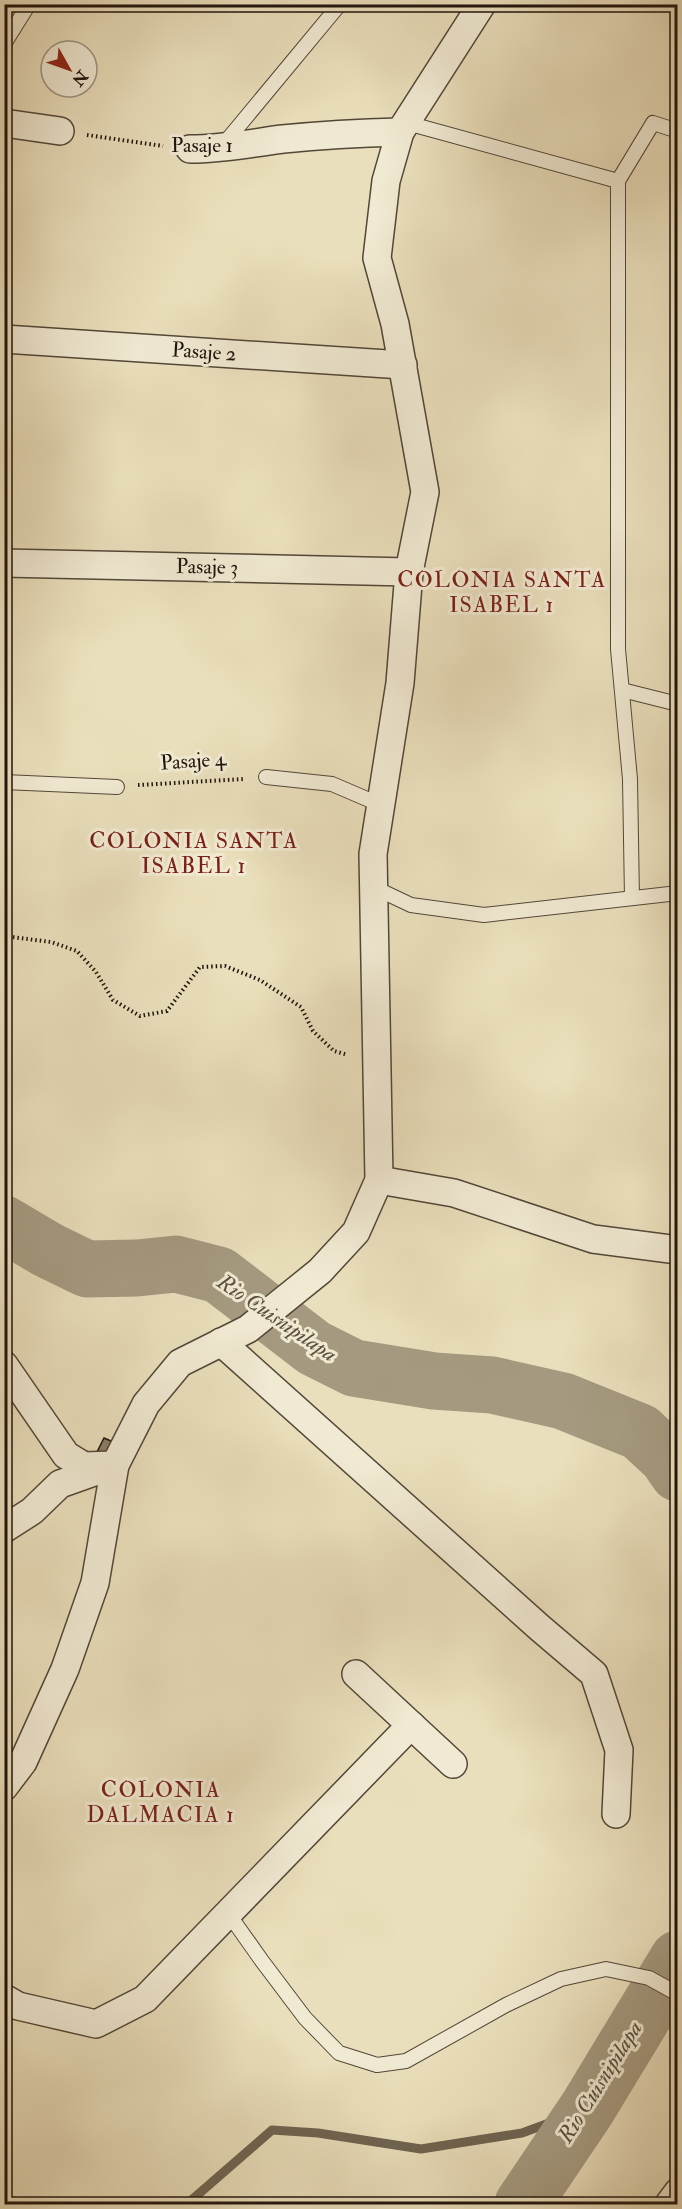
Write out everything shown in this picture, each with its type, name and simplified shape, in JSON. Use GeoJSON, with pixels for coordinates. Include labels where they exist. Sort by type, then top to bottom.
{"type":"FeatureCollection","features":[{"type":"Feature","properties":{"kind":"street"},"geometry":{"type":"LineString","coordinates":[[4,1787],[23,1762],[65,1669],[95,1583],[115,1464],[146,1404],[180,1363],[248,1329],[320,1270],[356,1232],[379,1180],[373,854],[400,683],[409,572],[425,492],[395,324],[376,258],[386,181],[404,128],[482,4]]}},
{"type":"Feature","properties":{"kind":"street"},"geometry":{"type":"LineString","coordinates":[[4,123],[60,131]]}},
{"type":"Feature","properties":{"kind":"street","name":"Pasaje 1"},"geometry":{"type":"LineString","coordinates":[[190,149],[220,149],[280,140],[404,128]]}},
{"type":"Feature","properties":{"kind":"street","name":"Pasaje 2"},"geometry":{"type":"LineString","coordinates":[[4,339],[403,364]]}},
{"type":"Feature","properties":{"kind":"street","name":"Pasaje 3"},"geometry":{"type":"LineString","coordinates":[[4,562],[409,572]]}},
{"type":"Feature","properties":{"kind":"street"},"geometry":{"type":"LineString","coordinates":[[379,1180],[454,1193],[592,1239],[678,1250]]}},
{"type":"Feature","properties":{"kind":"street"},"geometry":{"type":"LineString","coordinates":[[221,1342],[594,1674],[620,1750],[616,1814]]}},
{"type":"Feature","properties":{"kind":"street"},"geometry":{"type":"LineString","coordinates":[[4,1365],[66,1455],[84,1466],[115,1464]]}},
{"type":"Feature","properties":{"kind":"street"},"geometry":{"type":"LineString","coordinates":[[4,1529],[32,1511],[60,1484],[115,1464]]}},
{"type":"Feature","properties":{"kind":"street"},"geometry":{"type":"LineString","coordinates":[[356,1674],[453,1764]]}},
{"type":"Feature","properties":{"kind":"street"},"geometry":{"type":"LineString","coordinates":[[4,1998],[18,2006],[96,2024],[145,1999],[411,1725]]}},
{"type":"Feature","properties":{"kind":"street"},"geometry":{"type":"LineString","coordinates":[[669,2205],[678,2192]]}},
{"type":"Feature","properties":{"kind":"lane"},"geometry":{"type":"LineString","coordinates":[[4,44],[29,4]]}},
{"type":"Feature","properties":{"kind":"lane"},"geometry":{"type":"LineString","coordinates":[[220,149],[340,4]]}},
{"type":"Feature","properties":{"kind":"lane"},"geometry":{"type":"LineString","coordinates":[[632,898],[630,779],[618,649],[618,181],[653,123],[678,131]]}},
{"type":"Feature","properties":{"kind":"lane"},"geometry":{"type":"LineString","coordinates":[[404,128],[618,181]]}},
{"type":"Feature","properties":{"kind":"lane"},"geometry":{"type":"LineString","coordinates":[[622,690],[678,704]]}},
{"type":"Feature","properties":{"kind":"lane"},"geometry":{"type":"LineString","coordinates":[[266,777],[332,784],[381,805]]}},
{"type":"Feature","properties":{"kind":"lane"},"geometry":{"type":"LineString","coordinates":[[4,782],[117,787]]}},
{"type":"Feature","properties":{"kind":"lane"},"geometry":{"type":"LineString","coordinates":[[373,887],[411,905],[484,915],[678,893]]}},
{"type":"Feature","properties":{"kind":"lane"},"geometry":{"type":"LineString","coordinates":[[228,1913],[305,2018],[339,2053],[377,2065],[406,2061],[506,2005],[561,1979],[606,1969],[649,1978],[676,1993]]}},
{"type":"Feature","properties":{"kind":"path","name":"Pasaje 1"},"geometry":{"type":"LineString","coordinates":[[60,131],[190,149]]}},
{"type":"Feature","properties":{"kind":"path","name":"Pasaje 4"},"geometry":{"type":"LineString","coordinates":[[117,787],[266,777]]}},
{"type":"Feature","properties":{"kind":"path"},"geometry":{"type":"LineString","coordinates":[[4,936],[51,942],[77,951],[96,972],[113,1000],[140,1016],[167,1011],[200,967],[225,966],[260,981],[301,1007],[313,1031],[334,1051],[376,1062]]}},
{"type":"Feature","properties":{"kind":"building"},"geometry":{"type":"Polygon","coordinates":[[[104,1438],[118,1444],[111,1459],[97,1452],[104,1438]]]}},
{"type":"Feature","properties":{"kind":"waterway","name":"Rio Cuisnipilapa"},"geometry":{"type":"LineString","coordinates":[[4,1224],[48,1250],[87,1269],[137,1268],[176,1264],[219,1275],[314,1348],[354,1368],[434,1381],[492,1385],[563,1401],[640,1432],[667,1457],[678,1473]]}},
{"type":"Feature","properties":{"kind":"waterway","name":"Rio Cuisnipilapa"},"geometry":{"type":"LineString","coordinates":[[523,2204],[587,2109],[678,1959]]}},
{"type":"Feature","properties":{"kind":"waterway"},"geometry":{"type":"LineString","coordinates":[[187,2204],[272,2130],[318,2133],[421,2149],[522,2133],[587,2109]]}},
{"type":"Feature","properties":{"kind":"waterway"},"geometry":{"type":"LineString","coordinates":[[4,2198],[19,2203],[37,2204]]}},
{"type":"Feature","properties":{"kind":"district","name":"COLONIA SANTA ISABEL 1"},"geometry":{"type":"Point","coordinates":[502,592]}},
{"type":"Feature","properties":{"kind":"district","name":"COLONIA SANTA ISABEL 1"},"geometry":{"type":"Point","coordinates":[194,854]}},
{"type":"Feature","properties":{"kind":"district","name":"COLONIA DALMACIA 1"},"geometry":{"type":"Point","coordinates":[161,1802]}}]}
